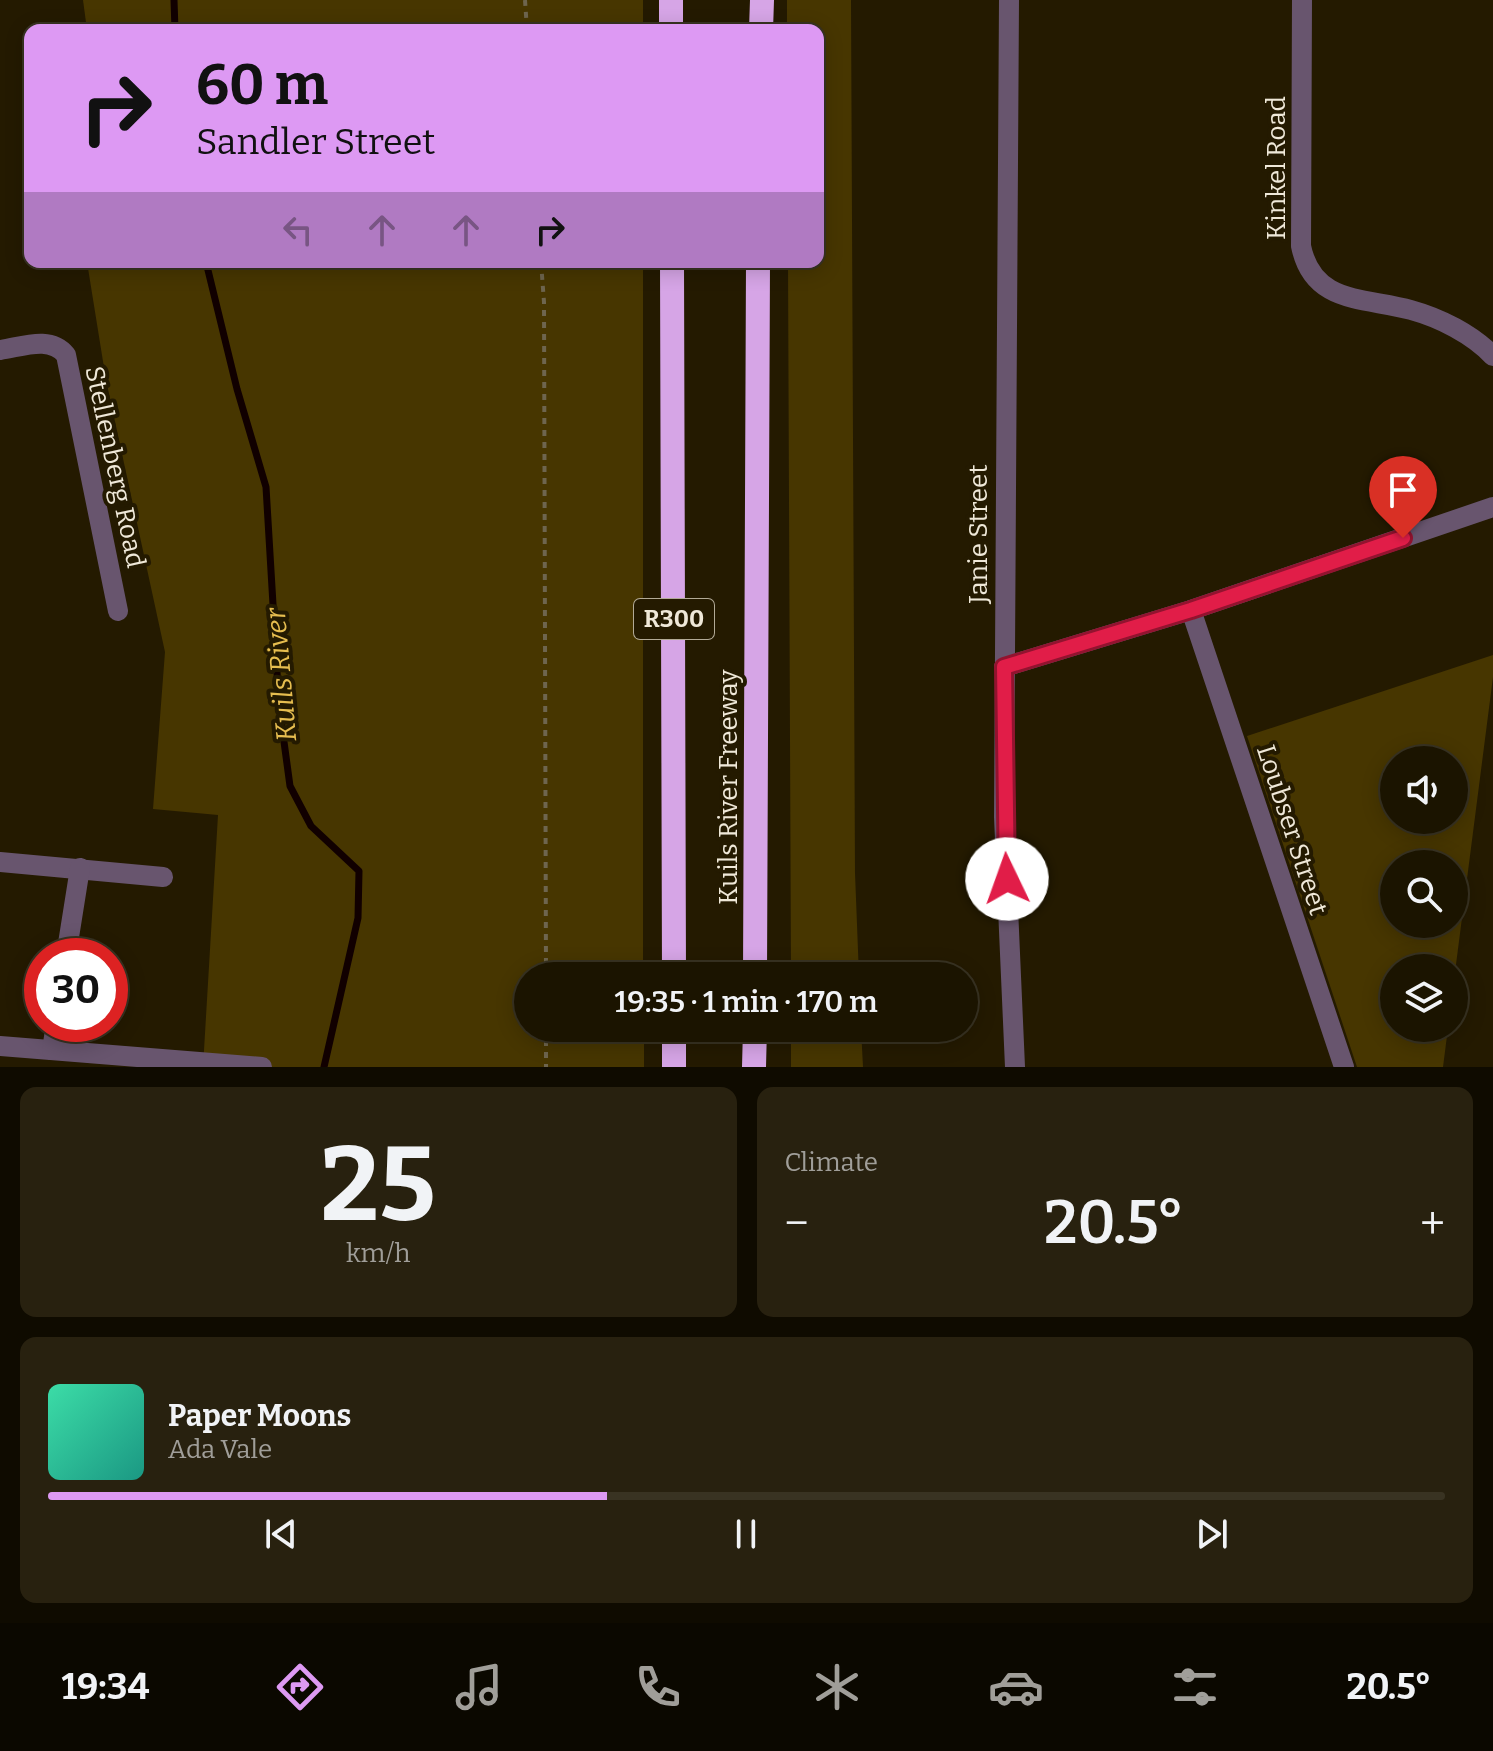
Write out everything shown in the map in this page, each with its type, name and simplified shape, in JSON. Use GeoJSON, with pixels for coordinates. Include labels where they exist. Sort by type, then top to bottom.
{"type":"FeatureCollection","features":[{"type":"Feature","properties":{"kind":"highway"},"geometry":{"type":"LineString","coordinates":[[671,0],[671,24]]}},
{"type":"Feature","properties":{"kind":"highway"},"geometry":{"type":"LineString","coordinates":[[761,24],[762,0]]}},
{"type":"Feature","properties":{"kind":"highway","name":"Kuils River Freeway"},"geometry":{"type":"LineString","coordinates":[[672,268],[674,962]]}},
{"type":"Feature","properties":{"kind":"highway","name":"Kuils River Freeway"},"geometry":{"type":"LineString","coordinates":[[755,962],[758,268]]}},
{"type":"Feature","properties":{"kind":"highway"},"geometry":{"type":"LineString","coordinates":[[674,1042],[674,1067]]}},
{"type":"Feature","properties":{"kind":"highway"},"geometry":{"type":"LineString","coordinates":[[754,1067],[755,1042]]}},
{"type":"Feature","properties":{"kind":"street","name":"Janie Street"},"geometry":{"type":"LineString","coordinates":[[1009,0],[1004,817],[1015,1067]]}},
{"type":"Feature","properties":{"kind":"street","name":"Kinkel Road"},"geometry":{"type":"LineString","coordinates":[[1302,0],[1301,246],[1307,267],[1329,291],[1413,310],[1436,319],[1474,340],[1493,356]]}},
{"type":"Feature","properties":{"kind":"street","name":"Stellenberg Road"},"geometry":{"type":"LineString","coordinates":[[0,350],[45,343],[57,346],[66,355],[118,611]]}},
{"type":"Feature","properties":{"kind":"street"},"geometry":{"type":"LineString","coordinates":[[1004,667],[1191,610],[1493,507]]}},
{"type":"Feature","properties":{"kind":"street","name":"Loubser Street"},"geometry":{"type":"LineString","coordinates":[[1191,610],[1344,1067]]}},
{"type":"Feature","properties":{"kind":"street"},"geometry":{"type":"LineString","coordinates":[[0,862],[163,877]]}},
{"type":"Feature","properties":{"kind":"street"},"geometry":{"type":"LineString","coordinates":[[69,938],[80,868]]}},
{"type":"Feature","properties":{"kind":"street"},"geometry":{"type":"LineString","coordinates":[[0,1046],[41,1055],[262,1067]]}},
{"type":"Feature","properties":{"kind":"path"},"geometry":{"type":"LineString","coordinates":[[525,0],[527,24]]}},
{"type":"Feature","properties":{"kind":"path"},"geometry":{"type":"LineString","coordinates":[[541,268],[546,962]]}},
{"type":"Feature","properties":{"kind":"path"},"geometry":{"type":"LineString","coordinates":[[546,1042],[546,1067]]}},
{"type":"Feature","properties":{"kind":"shaded area"},"geometry":{"type":"Polygon","coordinates":[[[83,0],[643,0],[643,24],[86,24],[83,0]]]}},
{"type":"Feature","properties":{"kind":"shaded area"},"geometry":{"type":"Polygon","coordinates":[[[787,0],[851,0],[855,873],[858,962],[791,962],[788,268],[824,268],[824,24],[787,24],[787,0]]]}},
{"type":"Feature","properties":{"kind":"shaded area"},"geometry":{"type":"Polygon","coordinates":[[[88,268],[643,268],[643,962],[514,962],[514,1042],[644,1042],[644,1067],[203,1067],[218,815],[153,809],[165,652],[106,380],[88,268]]]}},
{"type":"Feature","properties":{"kind":"shaded area"},"geometry":{"type":"Polygon","coordinates":[[[1493,655],[1493,677],[1468,871],[1468,850],[1380,850],[1380,938],[1459,938],[1457,954],[1380,954],[1380,1042],[1446,1042],[1443,1067],[1357,1067],[1247,736],[1493,655]]]}},
{"type":"Feature","properties":{"kind":"shaded area"},"geometry":{"type":"Polygon","coordinates":[[[791,1042],[862,1042],[863,1067],[791,1067],[791,1042]]]}},
{"type":"Feature","properties":{"kind":"waterway","name":"Kuils River"},"geometry":{"type":"LineString","coordinates":[[174,0],[175,24]]}},
{"type":"Feature","properties":{"kind":"waterway","name":"Kuils River"},"geometry":{"type":"LineString","coordinates":[[207,268],[237,389],[266,487],[279,705],[290,786],[311,826],[359,871],[358,918],[324,1067]]}},
{"type":"Feature","properties":{"kind":"route"},"geometry":{"type":"LineString","coordinates":[[1007,879],[1004,667],[1191,610],[1403,538]]}}]}
